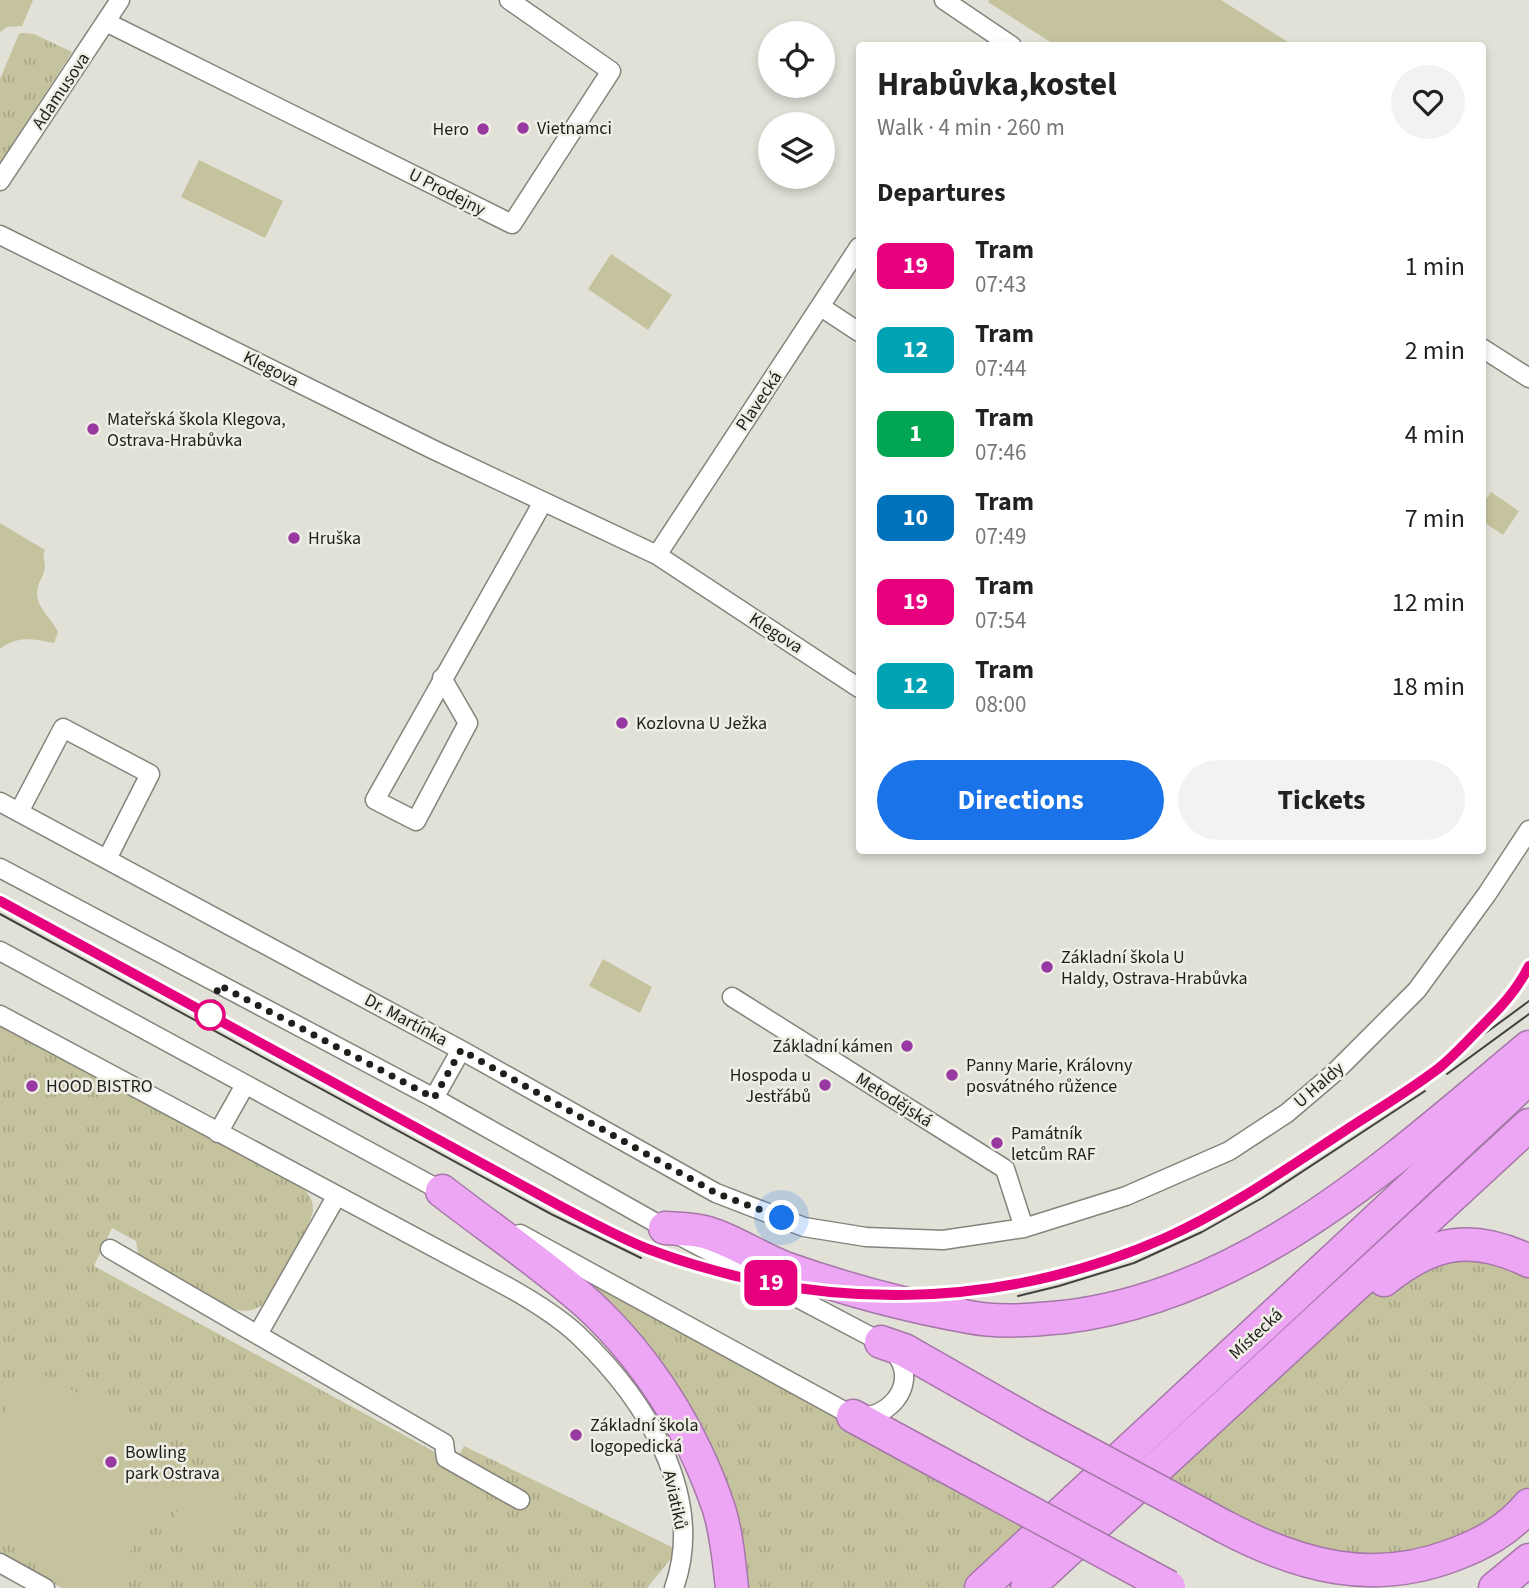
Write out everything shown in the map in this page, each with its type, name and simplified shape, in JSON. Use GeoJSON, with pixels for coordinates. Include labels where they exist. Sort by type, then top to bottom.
{"type":"FeatureCollection","features":[{"type":"Feature","properties":{"kind":"highway"},"geometry":{"type":"LineString","coordinates":[[666,1228],[707,1233],[784,1267],[893,1300],[972,1318],[1011,1321],[1085,1314],[1168,1292],[1243,1259],[1292,1231],[1364,1181],[1529,1047]]}},
{"type":"Feature","properties":{"kind":"highway","name":"Místecká"},"geometry":{"type":"LineString","coordinates":[[981,1588],[1529,1078]]}},
{"type":"Feature","properties":{"kind":"highway","name":"Místecká"},"geometry":{"type":"LineString","coordinates":[[1027,1588],[1529,1125]]}},
{"type":"Feature","properties":{"kind":"highway"},"geometry":{"type":"LineString","coordinates":[[442,1191],[588,1304],[656,1382],[682,1424],[720,1511],[732,1588]]}},
{"type":"Feature","properties":{"kind":"highway"},"geometry":{"type":"LineString","coordinates":[[1200,1429],[1387,1277],[1413,1260],[1443,1247],[1477,1244],[1500,1248],[1529,1261]]}},
{"type":"Feature","properties":{"kind":"highway"},"geometry":{"type":"LineString","coordinates":[[881,1342],[904,1350],[1225,1527],[1262,1546],[1310,1563],[1360,1571],[1394,1570],[1445,1558],[1481,1544],[1511,1524],[1529,1505]]}},
{"type":"Feature","properties":{"kind":"highway"},"geometry":{"type":"LineString","coordinates":[[853,1416],[1170,1588]]}},
{"type":"Feature","properties":{"kind":"highway"},"geometry":{"type":"LineString","coordinates":[[1495,1588],[1529,1560]]}},
{"type":"Feature","properties":{"kind":"street","name":"Adamusova"},"geometry":{"type":"LineString","coordinates":[[0,181],[120,0]]}},
{"type":"Feature","properties":{"kind":"street","name":"U Prodejny"},"geometry":{"type":"LineString","coordinates":[[106,22],[512,224],[611,71],[509,0]]}},
{"type":"Feature","properties":{"kind":"street"},"geometry":{"type":"LineString","coordinates":[[944,0],[991,40]]}},
{"type":"Feature","properties":{"kind":"street","name":"Klegova"},"geometry":{"type":"LineString","coordinates":[[0,235],[543,502],[657,555],[856,686]]}},
{"type":"Feature","properties":{"kind":"street","name":"Plavecká"},"geometry":{"type":"LineString","coordinates":[[657,555],[856,252]]}},
{"type":"Feature","properties":{"kind":"street"},"geometry":{"type":"LineString","coordinates":[[821,307],[856,330]]}},
{"type":"Feature","properties":{"kind":"street"},"geometry":{"type":"LineString","coordinates":[[1486,351],[1529,378]]}},
{"type":"Feature","properties":{"kind":"street"},"geometry":{"type":"LineString","coordinates":[[442,678],[468,723],[416,821],[375,800],[442,678],[543,502]]}},
{"type":"Feature","properties":{"kind":"street"},"geometry":{"type":"LineString","coordinates":[[19,812],[64,728],[150,774],[107,859]]}},
{"type":"Feature","properties":{"kind":"street","name":"Dr. Martínka"},"geometry":{"type":"LineString","coordinates":[[0,802],[461,1050],[716,1193],[804,1227],[866,1237],[943,1240],[1024,1228]]}},
{"type":"Feature","properties":{"kind":"street","name":"U Haldy"},"geometry":{"type":"LineString","coordinates":[[1024,1228],[1126,1196],[1149,1186],[1229,1151],[1287,1113],[1334,1073],[1417,990],[1487,894],[1529,830]]}},
{"type":"Feature","properties":{"kind":"street"},"geometry":{"type":"LineString","coordinates":[[0,868],[434,1098],[666,1228],[881,1342],[896,1354],[901,1363],[902,1388],[895,1402],[883,1412],[869,1417],[853,1416],[0,951]]}},
{"type":"Feature","properties":{"kind":"street","name":"Metodějská"},"geometry":{"type":"LineString","coordinates":[[732,997],[1005,1169],[1024,1228]]}},
{"type":"Feature","properties":{"kind":"street","name":"Aviatiků"},"geometry":{"type":"LineString","coordinates":[[0,1015],[336,1197],[509,1287],[578,1335],[645,1414],[662,1447],[672,1476],[684,1529],[682,1554],[674,1588]]}},
{"type":"Feature","properties":{"kind":"street"},"geometry":{"type":"LineString","coordinates":[[434,1098],[461,1050]]}},
{"type":"Feature","properties":{"kind":"street"},"geometry":{"type":"LineString","coordinates":[[218,1133],[245,1085]]}},
{"type":"Feature","properties":{"kind":"street"},"geometry":{"type":"LineString","coordinates":[[258,1335],[336,1197]]}},
{"type":"Feature","properties":{"kind":"street"},"geometry":{"type":"LineString","coordinates":[[110,1249],[444,1443],[446,1458],[520,1500]]}},
{"type":"Feature","properties":{"kind":"street"},"geometry":{"type":"LineString","coordinates":[[0,1563],[45,1588]]}},
{"type":"Feature","properties":{"kind":"green space"},"geometry":{"type":"Polygon","coordinates":[[[0,0],[33,0],[22,26],[7,27],[0,32],[0,0]]]}},
{"type":"Feature","properties":{"kind":"green space"},"geometry":{"type":"Polygon","coordinates":[[[1221,0],[1288,42],[1050,42],[988,2],[1221,0]]]}},
{"type":"Feature","properties":{"kind":"green space"},"geometry":{"type":"Polygon","coordinates":[[[19,34],[34,34],[72,52],[0,163],[0,79],[19,34]]]}},
{"type":"Feature","properties":{"kind":"green space"},"geometry":{"type":"Polygon","coordinates":[[[199,160],[283,201],[265,238],[181,197],[199,160]]]}},
{"type":"Feature","properties":{"kind":"green space"},"geometry":{"type":"Polygon","coordinates":[[[611,254],[672,295],[648,330],[588,289],[611,254]]]}},
{"type":"Feature","properties":{"kind":"green space"},"geometry":{"type":"Polygon","coordinates":[[[1491,492],[1519,511],[1503,535],[1486,524],[1486,499],[1491,492]]]}},
{"type":"Feature","properties":{"kind":"green space"},"geometry":{"type":"Polygon","coordinates":[[[0,523],[45,550],[45,568],[37,594],[40,605],[58,632],[54,643],[33,639],[20,640],[0,649],[0,523]]]}},
{"type":"Feature","properties":{"kind":"green space"},"geometry":{"type":"Polygon","coordinates":[[[603,959],[652,987],[640,1013],[589,986],[603,959]]]}},
{"type":"Feature","properties":{"kind":"green space"},"geometry":{"type":"Polygon","coordinates":[[[0,1024],[300,1186],[308,1193],[312,1202],[311,1217],[291,1259],[266,1300],[253,1309],[229,1307],[144,1260],[138,1253],[136,1241],[112,1228],[94,1266],[455,1463],[464,1446],[678,1550],[647,1588],[62,1588],[0,1555],[0,1024]]]}},
{"type":"Feature","properties":{"kind":"green space"},"geometry":{"type":"Polygon","coordinates":[[[442,1191],[1049,1522],[978,1588],[732,1588],[656,1382],[442,1191]]]}},
{"type":"Feature","properties":{"kind":"green space"},"geometry":{"type":"Polygon","coordinates":[[[1442,1247],[1529,1261],[1529,1505],[1512,1523],[1360,1571],[1144,1481],[1396,1270],[1442,1247]]]}},
{"type":"Feature","properties":{"kind":"green space","name":"Bowling park Ostrava"},"geometry":{"type":"Polygon","coordinates":[[[30,1367],[172,1446],[153,1475],[184,1493],[177,1503],[152,1514],[109,1588],[88,1588],[0,1539],[0,1420],[30,1367]]]}},
{"type":"Feature","properties":{"kind":"green space"},"geometry":{"type":"Polygon","coordinates":[[[198,1473],[236,1494],[207,1549],[168,1528],[198,1473]]]}},
{"type":"Feature","properties":{"kind":"tram line"},"geometry":{"type":"LineString","coordinates":[[0,901],[560,1206],[645,1248]]}},
{"type":"Feature","properties":{"kind":"tram line","name":"19"},"geometry":{"type":"LineString","coordinates":[[0,901],[560,1206],[645,1248],[744,1278],[797,1288],[852,1294],[906,1296],[961,1293],[1017,1285],[1093,1265],[1168,1236],[1227,1206],[1440,1067],[1504,1004],[1529,966]]}},
{"type":"Feature","properties":{"kind":"tram line"},"geometry":{"type":"LineString","coordinates":[[0,914],[551,1214],[641,1258]]}},
{"type":"Feature","properties":{"kind":"tram line"},"geometry":{"type":"LineString","coordinates":[[1482,1026],[1512,994],[1529,966]]}},
{"type":"Feature","properties":{"kind":"tram line"},"geometry":{"type":"LineString","coordinates":[[1017,1285],[1112,1258],[1150,1244],[1209,1216],[1350,1127],[1529,1001]]}},
{"type":"Feature","properties":{"kind":"tram line"},"geometry":{"type":"LineString","coordinates":[[1447,1074],[1529,1014]]}},
{"type":"Feature","properties":{"kind":"tram line"},"geometry":{"type":"LineString","coordinates":[[1018,1296],[1134,1263],[1202,1232],[1262,1198],[1425,1091]]}},
{"type":"Feature","properties":{"kind":"place","name":"Vietnamci"},"geometry":{"type":"Point","coordinates":[523,128]}},
{"type":"Feature","properties":{"kind":"place","name":"Hero"},"geometry":{"type":"Point","coordinates":[483,129]}},
{"type":"Feature","properties":{"kind":"place","name":"Mateřská škola Klegova, Ostrava-Hrabůvka"},"geometry":{"type":"Point","coordinates":[93,429]}},
{"type":"Feature","properties":{"kind":"place","name":"Hruška"},"geometry":{"type":"Point","coordinates":[294,538]}},
{"type":"Feature","properties":{"kind":"place","name":"Kozlovna U Ježka"},"geometry":{"type":"Point","coordinates":[622,723]}},
{"type":"Feature","properties":{"kind":"place","name":"Základní škola U Haldy, Ostrava-Hrabůvka"},"geometry":{"type":"Point","coordinates":[1047,967]}},
{"type":"Feature","properties":{"kind":"place","name":"Základní kámen"},"geometry":{"type":"Point","coordinates":[907,1046]}},
{"type":"Feature","properties":{"kind":"place","name":"Panny Marie, Královny posvátného růžence"},"geometry":{"type":"Point","coordinates":[952,1075]}},
{"type":"Feature","properties":{"kind":"place","name":"Hospoda u Jestřábů"},"geometry":{"type":"Point","coordinates":[825,1085]}},
{"type":"Feature","properties":{"kind":"place","name":"HOOD BISTRO"},"geometry":{"type":"Point","coordinates":[32,1086]}},
{"type":"Feature","properties":{"kind":"place","name":"Památník letcům RAF"},"geometry":{"type":"Point","coordinates":[997,1143]}},
{"type":"Feature","properties":{"kind":"place","name":"Základní škola logopedická"},"geometry":{"type":"Point","coordinates":[576,1435]}},
{"type":"Feature","properties":{"kind":"place","name":"Bowling park Ostrava"},"geometry":{"type":"Point","coordinates":[111,1462]}},
{"type":"Feature","properties":{"kind":"route"},"geometry":{"type":"LineString","coordinates":[[210,1015],[219,985],[434,1098],[461,1050],[716,1193],[782,1218]]}}]}
